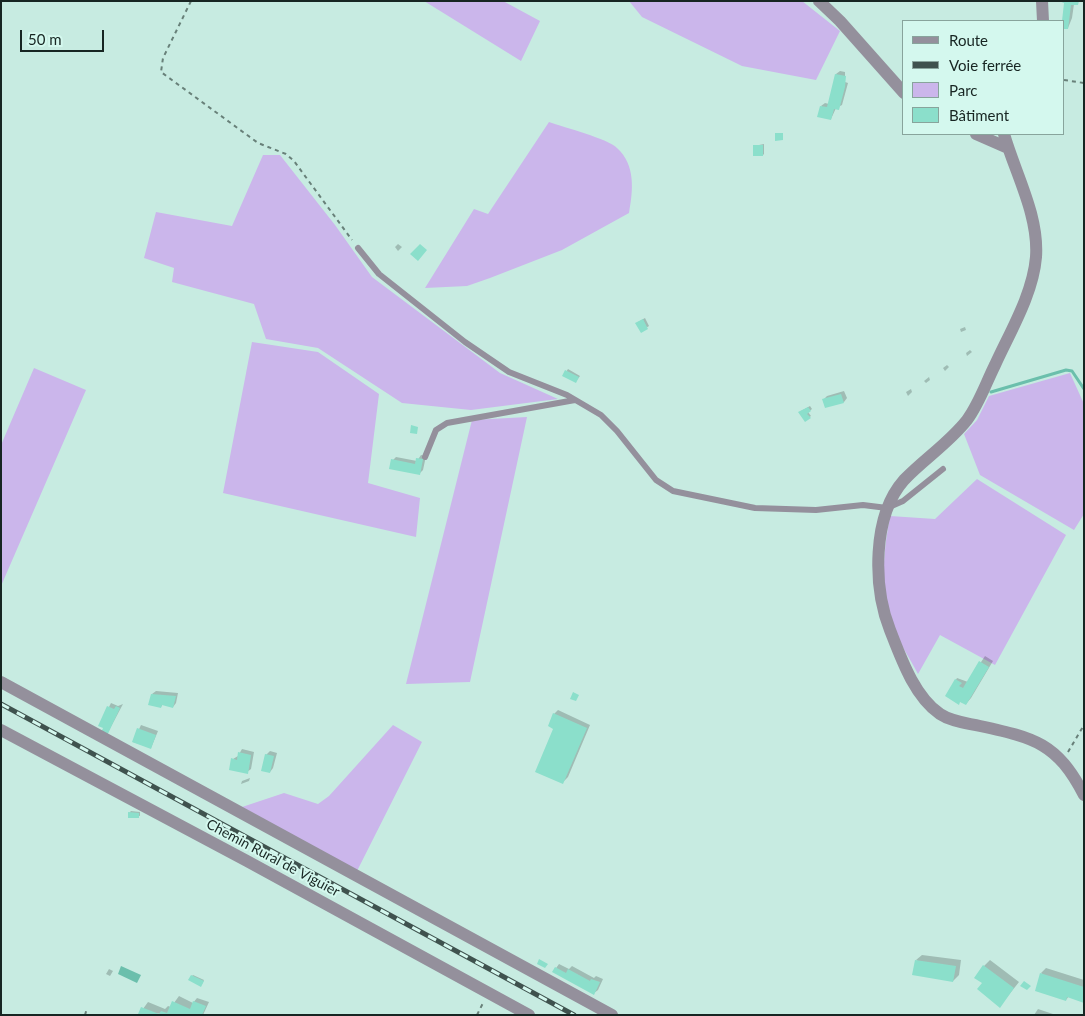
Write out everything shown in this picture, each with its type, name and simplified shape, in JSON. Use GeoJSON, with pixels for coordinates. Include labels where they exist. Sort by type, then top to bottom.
{"type":"FeatureCollection","features":[{"type":"Feature","properties":{"kind":"street"},"geometry":{"type":"LineString","coordinates":[[819,1],[840,21],[902,91]]}},
{"type":"Feature","properties":{"kind":"street"},"geometry":{"type":"LineString","coordinates":[[1042,1],[1043,20]]}},
{"type":"Feature","properties":{"kind":"street"},"geometry":{"type":"LineString","coordinates":[[978,135],[1008,148]]}},
{"type":"Feature","properties":{"kind":"street"},"geometry":{"type":"LineString","coordinates":[[1004,135],[1025,188],[1035,242],[1036,255],[1030,285],[975,408],[956,433],[904,480],[887,508],[878,560],[880,597],[890,630],[920,692],[941,714],[954,721],[1006,732],[1038,742],[1063,760],[1072,772],[1084,795]]}},
{"type":"Feature","properties":{"kind":"street"},"geometry":{"type":"LineString","coordinates":[[1,682],[612,1015]]}},
{"type":"Feature","properties":{"kind":"street","name":"Chemin Rural de Viguier"},"geometry":{"type":"LineString","coordinates":[[1,730],[247,861],[529,1015]]}},
{"type":"Feature","properties":{"kind":"lane"},"geometry":{"type":"LineString","coordinates":[[358,248],[379,274],[465,342],[509,372],[575,400],[601,415],[617,431],[656,480],[673,490],[755,508],[816,510],[862,505],[887,508],[903,501],[943,469]]}},
{"type":"Feature","properties":{"kind":"lane"},"geometry":{"type":"LineString","coordinates":[[425,457],[436,430],[447,423],[575,400]]}},
{"type":"Feature","properties":{"kind":"path"},"geometry":{"type":"LineString","coordinates":[[191,1],[163,58],[160,72],[258,143],[286,154],[294,161],[358,248]]}},
{"type":"Feature","properties":{"kind":"path"},"geometry":{"type":"LineString","coordinates":[[1065,80],[1084,83]]}},
{"type":"Feature","properties":{"kind":"path"},"geometry":{"type":"LineString","coordinates":[[1063,760],[1084,725]]}},
{"type":"Feature","properties":{"kind":"path"},"geometry":{"type":"LineString","coordinates":[[85,1015],[87,1008]]}},
{"type":"Feature","properties":{"kind":"green space"},"geometry":{"type":"Polygon","coordinates":[[[424,1],[503,1],[540,21],[521,61],[424,1]]]}},
{"type":"Feature","properties":{"kind":"green space"},"geometry":{"type":"Polygon","coordinates":[[[629,1],[802,1],[840,31],[816,80],[742,66],[642,17],[629,1]]]}},
{"type":"Feature","properties":{"kind":"green space"},"geometry":{"type":"Polygon","coordinates":[[[549,122],[605,141],[617,148],[627,162],[632,179],[629,213],[562,250],[490,278],[467,286],[425,288],[474,209],[488,214],[549,122]]]}},
{"type":"Feature","properties":{"kind":"green space"},"geometry":{"type":"Polygon","coordinates":[[[263,155],[280,155],[335,225],[372,277],[500,373],[558,399],[471,410],[402,403],[318,348],[266,339],[254,304],[172,282],[174,268],[144,258],[156,212],[232,226],[263,155]]]}},
{"type":"Feature","properties":{"kind":"green space"},"geometry":{"type":"Polygon","coordinates":[[[252,342],[318,352],[379,394],[368,483],[420,498],[416,537],[223,493],[252,342]]]}},
{"type":"Feature","properties":{"kind":"green space"},"geometry":{"type":"Polygon","coordinates":[[[34,368],[86,390],[1,586],[1,445],[34,368]]]}},
{"type":"Feature","properties":{"kind":"green space"},"geometry":{"type":"Polygon","coordinates":[[[1070,373],[1084,404],[1084,514],[1074,530],[980,475],[964,434],[977,420],[989,396],[1070,373]]]}},
{"type":"Feature","properties":{"kind":"green space"},"geometry":{"type":"Polygon","coordinates":[[[527,417],[470,682],[406,684],[472,420],[527,417]]]}},
{"type":"Feature","properties":{"kind":"green space"},"geometry":{"type":"Polygon","coordinates":[[[977,479],[1066,535],[995,665],[940,635],[918,674],[894,630],[886,603],[884,566],[890,516],[935,519],[977,479]]]}},
{"type":"Feature","properties":{"kind":"green space"},"geometry":{"type":"Polygon","coordinates":[[[393,725],[422,742],[357,871],[242,807],[284,793],[318,804],[329,796],[393,725]]]}},
{"type":"Feature","properties":{"kind":"shaded area"},"geometry":{"type":"Polygon","coordinates":[[[121,966],[141,975],[137,983],[118,974],[121,966]]]}},
{"type":"Feature","properties":{"kind":"building"},"geometry":{"type":"Polygon","coordinates":[[[1059,1],[1079,1],[1078,5],[1071,5],[1068,29],[1065,29],[1065,20],[1062,20],[1064,3],[1059,1]]]}},
{"type":"Feature","properties":{"kind":"building"},"geometry":{"type":"Polygon","coordinates":[[[835,74],[846,76],[839,110],[834,109],[831,120],[817,117],[820,106],[827,107],[835,74]]]}},
{"type":"Feature","properties":{"kind":"building"},"geometry":{"type":"Polygon","coordinates":[[[775,133],[783,133],[783,140],[775,141],[775,133]]]}},
{"type":"Feature","properties":{"kind":"building"},"geometry":{"type":"Polygon","coordinates":[[[753,145],[763,145],[763,156],[753,156],[753,145]]]}},
{"type":"Feature","properties":{"kind":"building"},"geometry":{"type":"Polygon","coordinates":[[[420,244],[427,250],[418,261],[410,254],[420,244]]]}},
{"type":"Feature","properties":{"kind":"building"},"geometry":{"type":"Polygon","coordinates":[[[643,319],[648,329],[641,333],[635,323],[643,319]]]}},
{"type":"Feature","properties":{"kind":"building"},"geometry":{"type":"Polygon","coordinates":[[[565,370],[579,377],[576,383],[562,376],[565,370]]]}},
{"type":"Feature","properties":{"kind":"building"},"geometry":{"type":"Polygon","coordinates":[[[841,394],[844,403],[825,408],[822,399],[841,394]]]}},
{"type":"Feature","properties":{"kind":"building"},"geometry":{"type":"Polygon","coordinates":[[[808,407],[811,411],[807,414],[811,418],[805,422],[798,412],[808,407]]]}},
{"type":"Feature","properties":{"kind":"building"},"geometry":{"type":"Polygon","coordinates":[[[411,425],[418,427],[417,434],[410,433],[411,425]]]}},
{"type":"Feature","properties":{"kind":"building"},"geometry":{"type":"Polygon","coordinates":[[[416,458],[423,459],[420,475],[389,469],[391,459],[415,464],[416,458]]]}},
{"type":"Feature","properties":{"kind":"building"},"geometry":{"type":"Polygon","coordinates":[[[979,661],[989,667],[966,705],[960,702],[959,705],[945,696],[955,679],[962,683],[959,686],[963,688],[979,661]]]}},
{"type":"Feature","properties":{"kind":"building"},"geometry":{"type":"Polygon","coordinates":[[[573,692],[579,695],[576,701],[570,699],[573,692]]]}},
{"type":"Feature","properties":{"kind":"building"},"geometry":{"type":"Polygon","coordinates":[[[151,694],[176,696],[173,708],[162,705],[161,708],[148,705],[151,694]]]}},
{"type":"Feature","properties":{"kind":"building"},"geometry":{"type":"Polygon","coordinates":[[[107,706],[114,709],[116,706],[120,708],[106,738],[100,735],[103,728],[98,726],[107,706]]]}},
{"type":"Feature","properties":{"kind":"building"},"geometry":{"type":"Polygon","coordinates":[[[553,713],[587,728],[563,784],[535,772],[553,729],[548,726],[553,713]]]}},
{"type":"Feature","properties":{"kind":"building"},"geometry":{"type":"Polygon","coordinates":[[[137,728],[156,735],[151,749],[132,742],[137,728]]]}},
{"type":"Feature","properties":{"kind":"building"},"geometry":{"type":"Polygon","coordinates":[[[238,752],[251,755],[248,774],[229,770],[231,758],[237,760],[238,752]]]}},
{"type":"Feature","properties":{"kind":"building"},"geometry":{"type":"Polygon","coordinates":[[[265,754],[274,756],[270,773],[261,771],[265,754]]]}},
{"type":"Feature","properties":{"kind":"building"},"geometry":{"type":"Polygon","coordinates":[[[128,812],[139,813],[139,818],[128,818],[128,812]]]}},
{"type":"Feature","properties":{"kind":"building"},"geometry":{"type":"Polygon","coordinates":[[[539,959],[548,964],[545,968],[537,964],[539,959]]]}},
{"type":"Feature","properties":{"kind":"building"},"geometry":{"type":"Polygon","coordinates":[[[915,960],[956,966],[953,982],[912,975],[915,960]]]}},
{"type":"Feature","properties":{"kind":"building"},"geometry":{"type":"Polygon","coordinates":[[[983,965],[1014,988],[1000,1008],[977,989],[982,983],[974,978],[983,965]]]}},
{"type":"Feature","properties":{"kind":"building"},"geometry":{"type":"Polygon","coordinates":[[[555,967],[566,973],[568,969],[590,981],[591,979],[600,982],[594,995],[552,972],[555,967]]]}},
{"type":"Feature","properties":{"kind":"building"},"geometry":{"type":"Polygon","coordinates":[[[1040,973],[1084,987],[1084,1003],[1067,997],[1066,1001],[1035,991],[1040,973]]]}},
{"type":"Feature","properties":{"kind":"building"},"geometry":{"type":"Polygon","coordinates":[[[191,975],[204,981],[201,987],[188,980],[191,975]]]}},
{"type":"Feature","properties":{"kind":"building"},"geometry":{"type":"Polygon","coordinates":[[[1024,981],[1031,986],[1027,990],[1020,986],[1024,981]]]}},
{"type":"Feature","properties":{"kind":"building"},"geometry":{"type":"Polygon","coordinates":[[[172,1001],[190,1009],[193,1001],[206,1006],[202,1015],[138,1014],[141,1007],[159,1014],[161,1011],[167,1013],[172,1001]]]}},
{"type":"Feature","properties":{"kind":"waterway"},"geometry":{"type":"LineString","coordinates":[[991,392],[1066,370],[1072,371],[1084,389]]}},
{"type":"Feature","properties":{"kind":"railway"},"geometry":{"type":"LineString","coordinates":[[1,704],[574,1015]]}}]}
